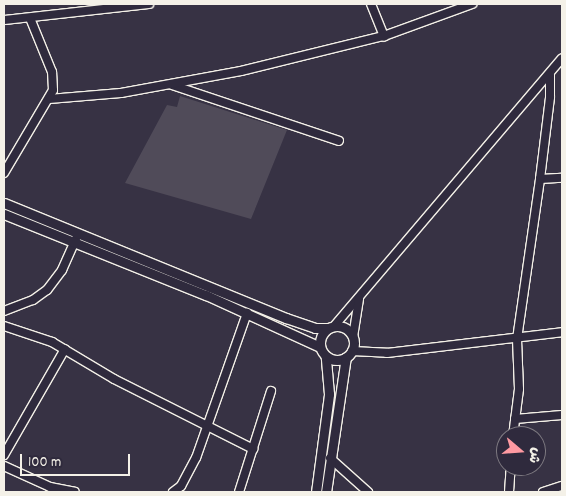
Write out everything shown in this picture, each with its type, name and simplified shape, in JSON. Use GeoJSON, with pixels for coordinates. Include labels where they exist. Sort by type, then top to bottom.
{"type":"FeatureCollection","features":[{"type":"Feature","properties":{"kind":"main road"},"geometry":{"type":"LineString","coordinates":[[4,203],[320,347],[326,356],[329,394],[316,492]]}},
{"type":"Feature","properties":{"kind":"main road"},"geometry":{"type":"LineString","coordinates":[[4,214],[76,237],[315,328],[343,326],[353,337],[330,458],[326,492]]}},
{"type":"Feature","properties":{"kind":"main road"},"geometry":{"type":"LineString","coordinates":[[320,347],[320,339],[332,327]]}},
{"type":"Feature","properties":{"kind":"main road"},"geometry":{"type":"LineString","coordinates":[[326,356],[336,360],[349,354]]}},
{"type":"Feature","properties":{"kind":"street"},"geometry":{"type":"LineString","coordinates":[[4,20],[93,8],[149,4]]}},
{"type":"Feature","properties":{"kind":"street"},"geometry":{"type":"LineString","coordinates":[[371,4],[384,36]]}},
{"type":"Feature","properties":{"kind":"street"},"geometry":{"type":"LineString","coordinates":[[48,99],[121,93],[233,72],[384,36],[472,4]]}},
{"type":"Feature","properties":{"kind":"street"},"geometry":{"type":"LineString","coordinates":[[4,173],[48,99],[54,79],[30,18]]}},
{"type":"Feature","properties":{"kind":"street"},"geometry":{"type":"LineString","coordinates":[[332,327],[359,298],[562,58]]}},
{"type":"Feature","properties":{"kind":"street"},"geometry":{"type":"LineString","coordinates":[[515,426],[519,389],[516,338],[540,179],[550,97],[550,74]]}},
{"type":"Feature","properties":{"kind":"street"},"geometry":{"type":"LineString","coordinates":[[168,84],[339,141]]}},
{"type":"Feature","properties":{"kind":"street"},"geometry":{"type":"LineString","coordinates":[[540,179],[562,178]]}},
{"type":"Feature","properties":{"kind":"street"},"geometry":{"type":"LineString","coordinates":[[4,311],[33,300],[47,290],[62,270],[76,237]]}},
{"type":"Feature","properties":{"kind":"street"},"geometry":{"type":"LineString","coordinates":[[353,337],[359,298]]}},
{"type":"Feature","properties":{"kind":"street"},"geometry":{"type":"LineString","coordinates":[[173,492],[188,475],[247,313]]}},
{"type":"Feature","properties":{"kind":"street"},"geometry":{"type":"LineString","coordinates":[[4,326],[39,336],[65,349],[114,379],[207,424],[253,449]]}},
{"type":"Feature","properties":{"kind":"street"},"geometry":{"type":"LineString","coordinates":[[349,354],[387,353],[562,332]]}},
{"type":"Feature","properties":{"kind":"street"},"geometry":{"type":"LineString","coordinates":[[4,455],[65,349]]}},
{"type":"Feature","properties":{"kind":"street"},"geometry":{"type":"LineString","coordinates":[[239,492],[271,391]]}},
{"type":"Feature","properties":{"kind":"street"},"geometry":{"type":"LineString","coordinates":[[516,419],[562,414]]}},
{"type":"Feature","properties":{"kind":"street"},"geometry":{"type":"LineString","coordinates":[[330,458],[368,492]]}},
{"type":"Feature","properties":{"kind":"street"},"geometry":{"type":"LineString","coordinates":[[4,466],[50,487],[75,492]]}},
{"type":"Feature","properties":{"kind":"street"},"geometry":{"type":"LineString","coordinates":[[509,492],[510,476]]}},
{"type":"Feature","properties":{"kind":"street"},"geometry":{"type":"LineString","coordinates":[[543,492],[562,486]]}},
{"type":"Feature","properties":{"kind":"shaded area"},"geometry":{"type":"Polygon","coordinates":[[[180,96],[287,130],[251,219],[125,183],[167,105],[177,107],[180,96]]]}}]}
